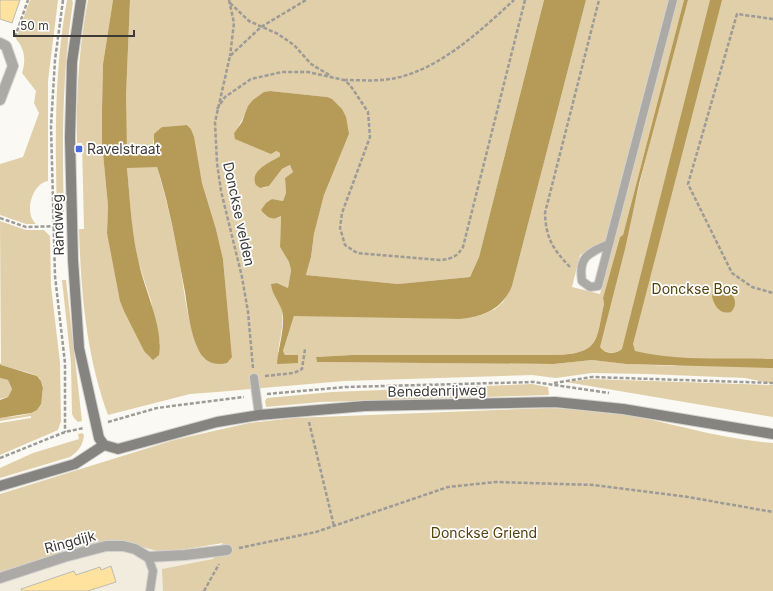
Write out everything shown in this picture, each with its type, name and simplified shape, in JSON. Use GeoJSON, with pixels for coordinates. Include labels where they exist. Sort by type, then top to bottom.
{"type":"FeatureCollection","features":[{"type":"Feature","properties":{"kind":"street","name":"Randweg"},"geometry":{"type":"LineString","coordinates":[[81,0],[72,62],[70,138],[73,253],[79,348],[99,438],[104,445]]}},
{"type":"Feature","properties":{"kind":"street"},"geometry":{"type":"LineString","coordinates":[[0,100],[13,66],[3,45]]}},
{"type":"Feature","properties":{"kind":"street","name":"Benedenrijweg"},"geometry":{"type":"LineString","coordinates":[[104,445],[118,449],[217,422],[259,414],[365,406],[554,402],[624,409],[773,434]]}},
{"type":"Feature","properties":{"kind":"street"},"geometry":{"type":"LineString","coordinates":[[0,486],[75,464],[104,445]]}},
{"type":"Feature","properties":{"kind":"street","name":"Ringdijk"},"geometry":{"type":"LineString","coordinates":[[0,578],[64,557],[106,546],[123,546],[135,549],[148,557]]}},
{"type":"Feature","properties":{"kind":"street"},"geometry":{"type":"LineString","coordinates":[[148,557],[185,555],[227,550]]}},
{"type":"Feature","properties":{"kind":"lane"},"geometry":{"type":"LineString","coordinates":[[609,244],[590,253],[582,260],[580,271],[582,281],[590,287],[598,286],[673,0]]}},
{"type":"Feature","properties":{"kind":"lane"},"geometry":{"type":"LineString","coordinates":[[254,378],[259,414]]}},
{"type":"Feature","properties":{"kind":"lane"},"geometry":{"type":"LineString","coordinates":[[148,557],[153,571],[150,591]]}},
{"type":"Feature","properties":{"kind":"path"},"geometry":{"type":"LineString","coordinates":[[3,45],[15,37],[28,0]]}},
{"type":"Feature","properties":{"kind":"path","name":"Randweg"},"geometry":{"type":"LineString","coordinates":[[63,0],[54,60],[51,126],[55,276],[65,363],[65,432]]}},
{"type":"Feature","properties":{"kind":"path"},"geometry":{"type":"LineString","coordinates":[[230,56],[261,27],[306,0]]}},
{"type":"Feature","properties":{"kind":"path"},"geometry":{"type":"LineString","coordinates":[[217,109],[225,97],[251,79],[282,72],[308,72],[344,80],[381,80],[406,75],[440,60],[480,31],[514,0]]}},
{"type":"Feature","properties":{"kind":"path"},"geometry":{"type":"LineString","coordinates":[[344,80],[350,85],[368,112],[370,136],[342,213],[340,228],[345,245],[357,253],[440,260],[451,259],[459,254],[463,247],[525,0]]}},
{"type":"Feature","properties":{"kind":"path"},"geometry":{"type":"LineString","coordinates":[[580,271],[573,269],[557,253],[550,242],[545,225],[545,214],[599,0]]}},
{"type":"Feature","properties":{"kind":"path"},"geometry":{"type":"LineString","coordinates":[[230,2],[249,21],[278,34],[294,45],[311,64],[333,78]]}},
{"type":"Feature","properties":{"kind":"path","name":"Donckse velden"},"geometry":{"type":"LineString","coordinates":[[230,2],[234,23],[230,56],[215,122],[217,162],[221,191],[242,277],[248,312],[254,378]]}},
{"type":"Feature","properties":{"kind":"path"},"geometry":{"type":"LineString","coordinates":[[773,19],[737,14],[688,184],[732,273],[752,287],[773,293]]}},
{"type":"Feature","properties":{"kind":"path"},"geometry":{"type":"LineString","coordinates":[[0,218],[26,227],[54,227]]}},
{"type":"Feature","properties":{"kind":"path"},"geometry":{"type":"LineString","coordinates":[[254,378],[294,373],[302,369],[305,349]]}},
{"type":"Feature","properties":{"kind":"path","name":"Benedenrijweg"},"geometry":{"type":"LineString","coordinates":[[65,432],[157,408],[256,395],[346,387],[521,382],[552,384],[592,377],[773,383]]}},
{"type":"Feature","properties":{"kind":"path"},"geometry":{"type":"LineString","coordinates":[[306,410],[334,526]]}},
{"type":"Feature","properties":{"kind":"path"},"geometry":{"type":"LineString","coordinates":[[0,458],[65,432]]}},
{"type":"Feature","properties":{"kind":"path"},"geometry":{"type":"LineString","coordinates":[[204,591],[227,550],[316,532],[448,487],[496,482],[594,485],[688,497],[773,512]]}},
{"type":"Feature","properties":{"kind":"shaded area"},"geometry":{"type":"Polygon","coordinates":[[[113,0],[130,0],[126,97],[127,155],[149,154],[154,150],[154,134],[162,127],[187,125],[191,129],[194,137],[202,183],[216,229],[223,259],[232,357],[227,363],[219,364],[204,358],[201,355],[193,337],[176,245],[162,182],[157,167],[127,168],[132,225],[136,248],[159,332],[159,355],[153,360],[144,351],[120,301],[107,233],[108,206],[102,143],[103,64],[113,0]]]}},
{"type":"Feature","properties":{"kind":"shaded area"},"geometry":{"type":"Polygon","coordinates":[[[544,0],[586,0],[512,286],[503,301],[491,311],[484,314],[459,319],[294,316],[283,351],[285,355],[298,355],[298,363],[277,364],[283,328],[283,316],[281,307],[271,288],[271,284],[277,283],[288,288],[291,270],[289,262],[280,247],[281,216],[278,218],[270,218],[261,210],[266,203],[272,199],[283,201],[286,193],[285,178],[293,172],[290,165],[282,169],[269,186],[260,188],[256,185],[255,175],[258,171],[266,164],[280,156],[280,153],[276,151],[271,154],[235,139],[234,133],[242,122],[248,106],[253,100],[264,92],[270,91],[327,97],[332,99],[342,109],[346,117],[349,134],[324,195],[306,275],[398,284],[470,277],[479,257],[544,0]]]}},
{"type":"Feature","properties":{"kind":"shaded area"},"geometry":{"type":"Polygon","coordinates":[[[684,0],[688,0],[639,184],[625,249],[600,347],[604,351],[610,353],[617,352],[622,349],[710,0],[722,0],[633,344],[635,351],[669,357],[773,359],[773,368],[626,364],[592,360],[554,364],[317,362],[316,357],[352,355],[558,355],[572,354],[589,347],[594,342],[597,335],[604,304],[603,298],[620,237],[623,235],[684,0]]]}},
{"type":"Feature","properties":{"kind":"shaded area"},"geometry":{"type":"Polygon","coordinates":[[[718,289],[727,291],[733,296],[735,304],[731,312],[727,313],[721,311],[714,303],[712,296],[714,291],[718,289]]]}},
{"type":"Feature","properties":{"kind":"shaded area"},"geometry":{"type":"Polygon","coordinates":[[[0,363],[1,365],[37,376],[41,381],[43,388],[41,404],[37,410],[31,413],[0,418],[0,400],[8,397],[12,389],[8,380],[0,378],[0,363]]]}},
{"type":"Feature","properties":{"kind":"shaded area"},"geometry":{"type":"Polygon","coordinates":[[[137,544],[166,556],[223,548],[232,591],[0,591],[0,577],[101,546],[137,544]]]}},
{"type":"Feature","properties":{"kind":"green space"},"geometry":{"type":"Polygon","coordinates":[[[30,0],[58,0],[48,81],[48,181],[43,183],[34,192],[30,206],[32,219],[36,224],[26,224],[0,215],[0,164],[23,157],[39,113],[34,103],[36,91],[22,73],[24,55],[16,39],[30,0]]]}},
{"type":"Feature","properties":{"kind":"green space"},"geometry":{"type":"Polygon","coordinates":[[[67,0],[72,0],[73,2],[69,29],[65,82],[63,160],[64,213],[57,214],[56,107],[60,53],[67,0]]]}},
{"type":"Feature","properties":{"kind":"green space","name":"Donckse Bos"},"geometry":{"type":"Polygon","coordinates":[[[88,0],[113,0],[103,64],[102,143],[108,206],[107,233],[135,332],[144,351],[160,344],[151,301],[138,261],[132,228],[127,167],[157,167],[179,259],[190,325],[194,338],[204,359],[232,357],[223,259],[216,229],[202,183],[191,129],[187,125],[162,127],[153,141],[154,150],[149,154],[126,156],[126,97],[130,0],[544,0],[479,257],[470,277],[398,284],[306,275],[324,195],[349,134],[327,97],[270,91],[264,93],[253,102],[234,133],[280,153],[280,156],[258,170],[263,188],[269,186],[282,169],[291,165],[293,172],[285,178],[286,193],[283,201],[272,199],[261,210],[266,216],[278,218],[281,216],[280,247],[289,262],[291,270],[288,288],[277,283],[271,284],[272,290],[278,299],[282,310],[282,328],[278,352],[285,355],[283,351],[294,316],[381,316],[454,319],[482,315],[495,309],[503,302],[512,286],[586,0],[669,0],[607,240],[580,255],[572,287],[600,294],[677,0],[684,0],[623,235],[620,237],[603,298],[604,304],[597,335],[594,342],[589,347],[572,354],[558,355],[352,355],[316,357],[317,362],[554,364],[592,360],[626,364],[679,366],[598,350],[660,102],[688,0],[773,0],[773,384],[745,378],[592,373],[556,378],[532,375],[344,381],[190,394],[108,415],[94,369],[86,323],[81,276],[79,229],[84,229],[82,143],[77,143],[77,107],[80,53],[88,0]]]}},
{"type":"Feature","properties":{"kind":"green space"},"geometry":{"type":"Polygon","coordinates":[[[0,221],[26,230],[44,230],[50,236],[51,286],[60,363],[61,421],[58,430],[0,455],[0,423],[31,418],[31,416],[0,421],[0,418],[23,415],[34,411],[41,399],[43,386],[42,382],[37,376],[1,365],[0,221]]]}},
{"type":"Feature","properties":{"kind":"green space"},"geometry":{"type":"Polygon","coordinates":[[[62,280],[66,280],[82,421],[78,422],[72,414],[71,363],[62,280]]]}},
{"type":"Feature","properties":{"kind":"green space"},"geometry":{"type":"Polygon","coordinates":[[[0,378],[8,380],[12,389],[8,397],[0,399],[0,378]]]}},
{"type":"Feature","properties":{"kind":"green space"},"geometry":{"type":"Polygon","coordinates":[[[592,379],[773,385],[773,417],[566,382],[592,379]]]}},
{"type":"Feature","properties":{"kind":"green space"},"geometry":{"type":"Polygon","coordinates":[[[532,384],[548,387],[549,395],[321,402],[266,407],[265,401],[267,398],[332,392],[532,384]]]}},
{"type":"Feature","properties":{"kind":"green space","name":"Donckse Griend"},"geometry":{"type":"Polygon","coordinates":[[[548,408],[604,411],[732,438],[773,443],[773,591],[163,591],[162,569],[213,559],[223,543],[163,553],[119,540],[0,573],[0,494],[174,440],[249,423],[294,418],[548,408]]]}},
{"type":"Feature","properties":{"kind":"green space"},"geometry":{"type":"Polygon","coordinates":[[[82,433],[84,435],[82,445],[70,457],[0,478],[0,468],[33,453],[79,439],[78,434],[82,433]]]}},
{"type":"Feature","properties":{"kind":"building"},"geometry":{"type":"Polygon","coordinates":[[[0,0],[20,0],[12,23],[0,19],[0,0]]]}},
{"type":"Feature","properties":{"kind":"building"},"geometry":{"type":"Polygon","coordinates":[[[111,566],[116,582],[88,591],[22,591],[21,589],[74,571],[76,575],[100,567],[101,570],[111,566]]]}},
{"type":"Feature","properties":{"kind":"place","name":"Ravelstraat"},"geometry":{"type":"Point","coordinates":[79,149]}}]}
